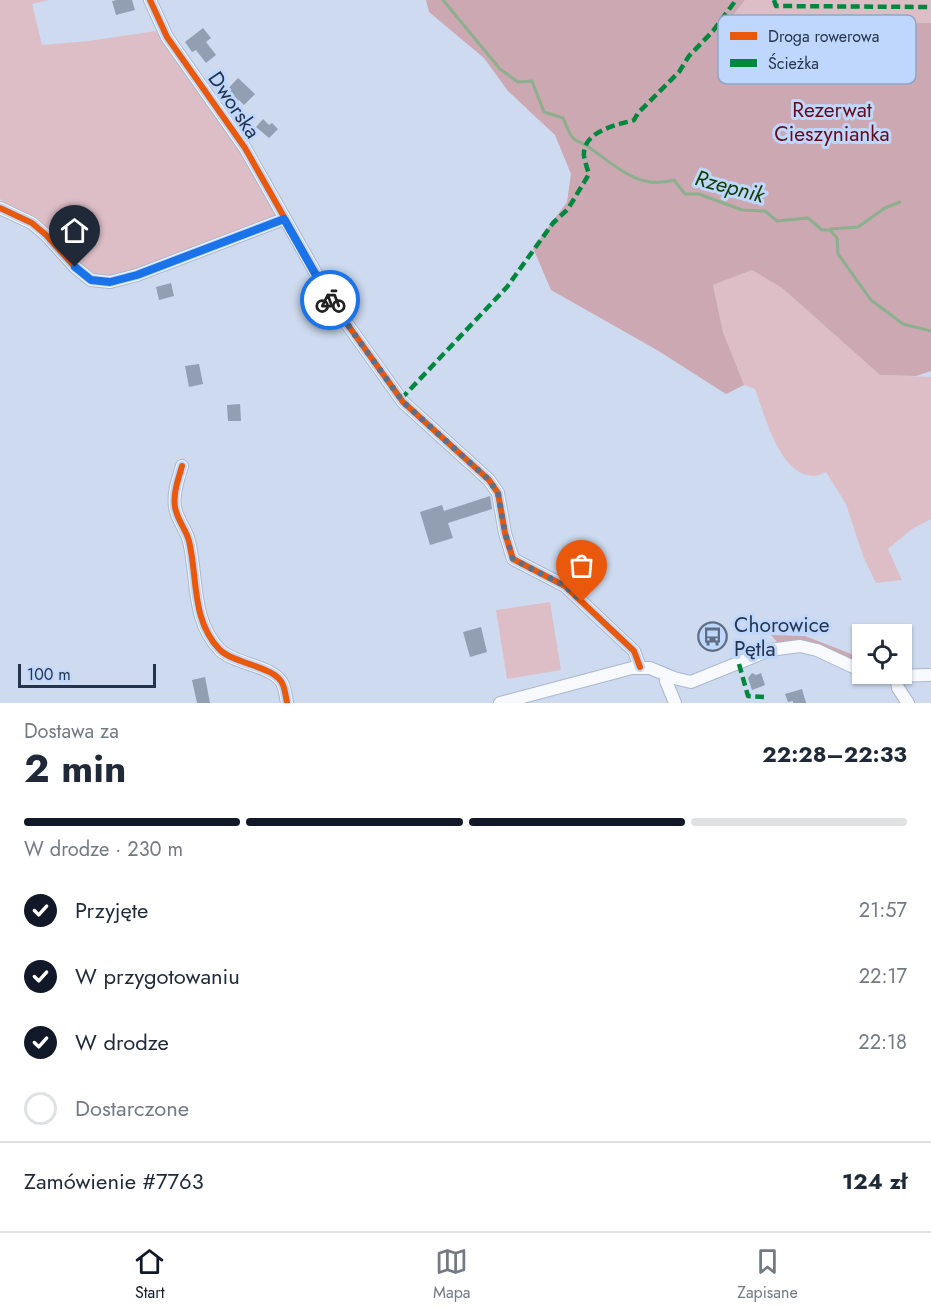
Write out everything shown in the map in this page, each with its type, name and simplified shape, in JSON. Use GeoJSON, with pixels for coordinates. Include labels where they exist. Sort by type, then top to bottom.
{"type":"FeatureCollection","features":[{"type":"Feature","properties":{"kind":"street","name":"Dworska"},"geometry":{"type":"LineString","coordinates":[[150,0],[167,37],[245,148],[334,307],[403,402],[489,480],[498,493],[505,533],[513,559],[565,586],[634,651],[640,668]]}},
{"type":"Feature","properties":{"kind":"street"},"geometry":{"type":"LineString","coordinates":[[0,208],[32,223],[91,280],[110,282],[137,275],[284,219]]}},
{"type":"Feature","properties":{"kind":"street"},"geometry":{"type":"LineString","coordinates":[[182,466],[175,493],[175,509],[189,539],[199,615],[209,637],[222,651],[232,658],[276,675],[283,684],[287,703]]}},
{"type":"Feature","properties":{"kind":"street"},"geometry":{"type":"LineString","coordinates":[[676,703],[691,682],[770,650],[790,646],[808,647],[852,667]]}},
{"type":"Feature","properties":{"kind":"street"},"geometry":{"type":"LineString","coordinates":[[500,703],[632,668],[650,668],[691,682]]}},
{"type":"Feature","properties":{"kind":"street"},"geometry":{"type":"LineString","coordinates":[[912,676],[931,675]]}},
{"type":"Feature","properties":{"kind":"street"},"geometry":{"type":"LineString","coordinates":[[668,676],[666,681],[676,703]]}},
{"type":"Feature","properties":{"kind":"street"},"geometry":{"type":"LineString","coordinates":[[897,684],[908,703]]}},
{"type":"Feature","properties":{"kind":"shaded area"},"geometry":{"type":"Polygon","coordinates":[[[0,0],[49,0],[32,4],[42,45],[156,31],[251,165],[278,215],[116,277],[101,277],[80,268],[41,222],[0,199],[0,0]]]}},
{"type":"Feature","properties":{"kind":"shaded area"},"geometry":{"type":"Polygon","coordinates":[[[745,0],[931,0],[931,23],[916,23],[916,15],[733,15],[745,0]]]}},
{"type":"Feature","properties":{"kind":"shaded area"},"geometry":{"type":"Polygon","coordinates":[[[752,270],[782,288],[880,375],[931,377],[931,519],[912,529],[888,549],[902,580],[876,583],[863,556],[846,504],[826,472],[813,476],[801,473],[791,466],[775,442],[755,389],[744,385],[723,332],[713,285],[752,270]]]}},
{"type":"Feature","properties":{"kind":"shaded area"},"geometry":{"type":"Polygon","coordinates":[[[550,602],[561,670],[507,679],[496,610],[550,602]]]}},
{"type":"Feature","properties":{"kind":"green space","name":"Rezerwat Cieszynianka"},"geometry":{"type":"Polygon","coordinates":[[[426,0],[745,0],[733,15],[718,15],[718,84],[916,84],[916,23],[931,23],[931,371],[916,376],[880,375],[782,288],[752,270],[713,285],[723,332],[744,385],[726,394],[657,350],[551,290],[533,248],[567,202],[571,174],[555,135],[508,91],[484,58],[429,12],[426,0]]]}},
{"type":"Feature","properties":{"kind":"green space"},"geometry":{"type":"Polygon","coordinates":[[[771,635],[805,636],[852,654],[852,665],[779,644],[771,635]]]}},
{"type":"Feature","properties":{"kind":"building"},"geometry":{"type":"Polygon","coordinates":[[[132,0],[135,10],[116,15],[112,1],[132,0]]]}},
{"type":"Feature","properties":{"kind":"building"},"geometry":{"type":"Polygon","coordinates":[[[203,28],[211,38],[206,42],[216,55],[206,63],[196,50],[192,52],[185,42],[203,28]]]}},
{"type":"Feature","properties":{"kind":"building"},"geometry":{"type":"Polygon","coordinates":[[[238,78],[255,94],[244,105],[239,100],[233,106],[222,95],[238,78]]]}},
{"type":"Feature","properties":{"kind":"building"},"geometry":{"type":"Polygon","coordinates":[[[263,119],[278,129],[269,138],[256,127],[263,119]]]}},
{"type":"Feature","properties":{"kind":"building"},"geometry":{"type":"Polygon","coordinates":[[[171,283],[174,296],[159,300],[156,287],[171,283]]]}},
{"type":"Feature","properties":{"kind":"building"},"geometry":{"type":"Polygon","coordinates":[[[199,364],[203,384],[189,387],[185,366],[199,364]]]}},
{"type":"Feature","properties":{"kind":"building"},"geometry":{"type":"Polygon","coordinates":[[[240,404],[241,421],[228,421],[227,405],[240,404]]]}},
{"type":"Feature","properties":{"kind":"building"},"geometry":{"type":"Polygon","coordinates":[[[490,496],[492,509],[448,523],[453,538],[430,545],[420,512],[442,505],[444,511],[490,496]]]}},
{"type":"Feature","properties":{"kind":"building"},"geometry":{"type":"Polygon","coordinates":[[[481,627],[487,652],[470,657],[463,632],[481,627]]]}},
{"type":"Feature","properties":{"kind":"building"},"geometry":{"type":"Polygon","coordinates":[[[752,673],[756,675],[761,673],[765,685],[752,690],[748,678],[752,673]]]}},
{"type":"Feature","properties":{"kind":"building"},"geometry":{"type":"Polygon","coordinates":[[[205,677],[210,703],[197,703],[192,680],[205,677]]]}},
{"type":"Feature","properties":{"kind":"building"},"geometry":{"type":"Polygon","coordinates":[[[802,689],[806,703],[788,702],[785,694],[802,689]]]}},
{"type":"Feature","properties":{"kind":"waterway","name":"Rzepnik"},"geometry":{"type":"LineString","coordinates":[[443,0],[500,69],[518,82],[532,81],[544,112],[563,118],[574,139],[619,169],[639,179],[650,182],[674,180],[685,194],[699,194],[742,210],[765,211],[777,221],[808,218],[822,230],[830,230],[837,238],[838,254],[871,300],[903,324],[931,331]]}},
{"type":"Feature","properties":{"kind":"waterway"},"geometry":{"type":"LineString","coordinates":[[831,229],[858,227],[885,208],[900,202]]}},
{"type":"Feature","properties":{"kind":"marked path"},"geometry":{"type":"LineString","coordinates":[[725,15],[736,0]]}},
{"type":"Feature","properties":{"kind":"marked path"},"geometry":{"type":"LineString","coordinates":[[774,0],[776,6],[931,7]]}},
{"type":"Feature","properties":{"kind":"marked path"},"geometry":{"type":"LineString","coordinates":[[401,399],[507,287],[553,223],[568,209],[589,174],[584,156],[585,147],[594,135],[602,130],[634,120],[638,113],[679,72],[689,56],[718,24]]}},
{"type":"Feature","properties":{"kind":"marked path"},"geometry":{"type":"LineString","coordinates":[[739,664],[748,696],[764,697]]}},
{"type":"Feature","properties":{"kind":"cycle path"},"geometry":{"type":"LineString","coordinates":[[150,0],[167,37],[245,148],[335,307],[403,402],[489,480],[498,493],[505,533],[513,559],[565,586],[634,651],[640,667]]}},
{"type":"Feature","properties":{"kind":"cycle path"},"geometry":{"type":"LineString","coordinates":[[0,208],[32,223],[91,280],[110,282],[137,275],[284,219]]}},
{"type":"Feature","properties":{"kind":"cycle path"},"geometry":{"type":"LineString","coordinates":[[182,466],[175,492],[175,507],[189,541],[197,599],[204,626],[220,650],[227,655],[264,670],[279,679],[284,687],[287,703]]}},
{"type":"Feature","properties":{"kind":"way so far"},"geometry":{"type":"LineString","coordinates":[[330,300],[403,402],[489,480],[498,493],[505,533],[513,559],[565,586],[582,602]]}},
{"type":"Feature","properties":{"kind":"place","name":"Chorowice Pętla"},"geometry":{"type":"Point","coordinates":[713,637]}},
{"type":"Feature","properties":{"kind":"route"},"geometry":{"type":"LineString","coordinates":[[75,267],[91,280],[110,282],[137,275],[284,219],[330,300]]}}]}
